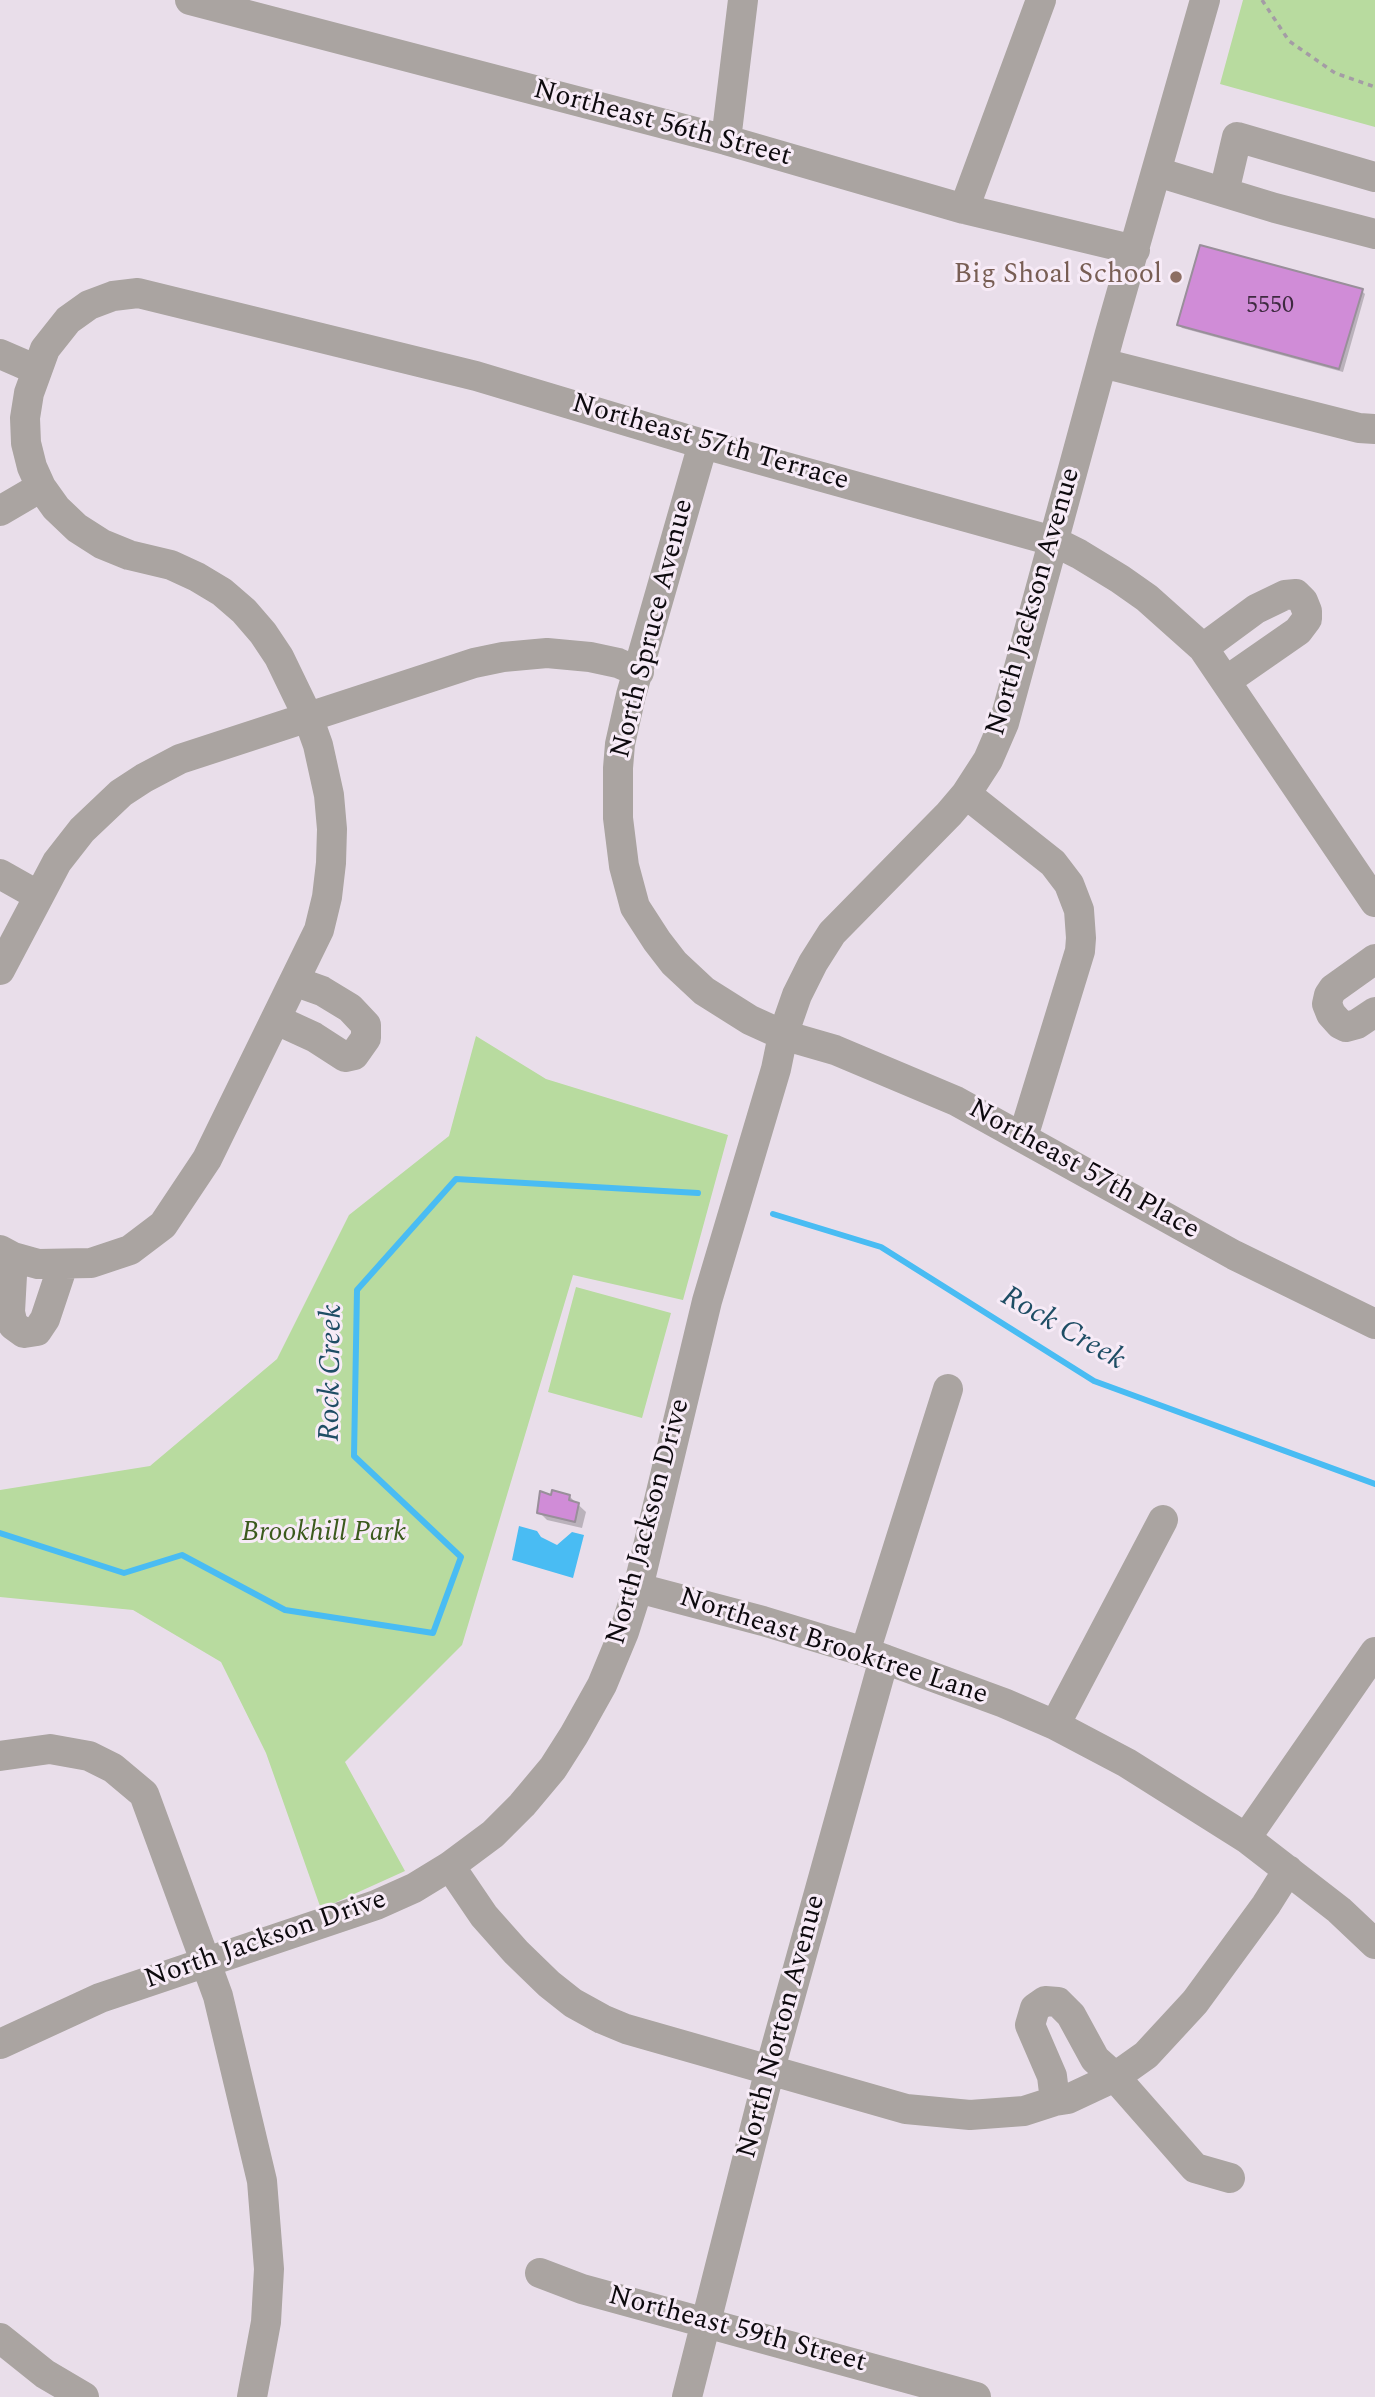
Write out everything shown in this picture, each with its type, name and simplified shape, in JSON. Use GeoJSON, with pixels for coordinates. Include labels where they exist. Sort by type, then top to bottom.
{"type":"FeatureCollection","features":[{"type":"Feature","properties":{"kind":"street","name":"Northeast 56th Street"},"geometry":{"type":"LineString","coordinates":[[190,0],[726,140],[964,209],[1135,250]]}},
{"type":"Feature","properties":{"kind":"street"},"geometry":{"type":"LineString","coordinates":[[726,140],[743,0]]}},
{"type":"Feature","properties":{"kind":"street"},"geometry":{"type":"LineString","coordinates":[[964,209],[1041,0]]}},
{"type":"Feature","properties":{"kind":"street","name":"North Jackson Avenue"},"geometry":{"type":"LineString","coordinates":[[741,1185],[776,1069],[783,1035],[797,995],[813,963],[832,933],[966,794],[988,760],[1004,723],[1205,0]]}},
{"type":"Feature","properties":{"kind":"street"},"geometry":{"type":"LineString","coordinates":[[1224,192],[1237,137],[1375,177]]}},
{"type":"Feature","properties":{"kind":"street"},"geometry":{"type":"LineString","coordinates":[[1157,172],[1375,234]]}},
{"type":"Feature","properties":{"kind":"street","name":"Northeast 57th Terrace"},"geometry":{"type":"LineString","coordinates":[[7,1254],[38,1264],[91,1263],[130,1250],[163,1225],[207,1159],[319,930],[331,863],[329,795],[317,745],[308,718],[279,657],[263,633],[229,598],[197,577],[171,565],[129,555],[102,544],[77,528],[56,508],[41,487],[32,467],[26,443],[25,418],[45,349],[68,320],[89,305],[113,296],[138,293],[476,376],[703,444],[1053,541],[1121,579],[1147,598],[1203,648],[1375,902]]}},
{"type":"Feature","properties":{"kind":"street"},"geometry":{"type":"LineString","coordinates":[[0,354],[37,370]]}},
{"type":"Feature","properties":{"kind":"street"},"geometry":{"type":"LineString","coordinates":[[1102,363],[1359,428],[1375,429]]}},
{"type":"Feature","properties":{"kind":"street","name":"North Spruce Avenue"},"geometry":{"type":"LineString","coordinates":[[703,444],[623,732],[617,793],[620,842],[635,907],[657,942],[704,991],[750,1020],[783,1035]]}},
{"type":"Feature","properties":{"kind":"street"},"geometry":{"type":"LineString","coordinates":[[0,511],[41,487]]}},
{"type":"Feature","properties":{"kind":"street"},"geometry":{"type":"LineString","coordinates":[[1203,648],[1256,609],[1285,595],[1296,594],[1303,601],[1307,619],[1298,631],[1226,681]]}},
{"type":"Feature","properties":{"kind":"street"},"geometry":{"type":"LineString","coordinates":[[0,970],[57,862],[82,830],[121,793],[180,760],[474,663],[503,657],[547,653],[590,657],[618,663],[639,672]]}},
{"type":"Feature","properties":{"kind":"street"},"geometry":{"type":"LineString","coordinates":[[966,794],[1053,863],[1069,884],[1079,910],[1082,937],[1080,951],[1023,1137]]}},
{"type":"Feature","properties":{"kind":"street"},"geometry":{"type":"LineString","coordinates":[[0,874],[39,896]]}},
{"type":"Feature","properties":{"kind":"street"},"geometry":{"type":"LineString","coordinates":[[1375,959],[1333,989],[1327,1004],[1331,1014],[1346,1027],[1357,1024],[1375,1012]]}},
{"type":"Feature","properties":{"kind":"street"},"geometry":{"type":"LineString","coordinates":[[277,1020],[314,1037],[345,1057],[354,1055],[366,1038],[366,1025],[350,1008],[322,991],[295,981]]}},
{"type":"Feature","properties":{"kind":"street","name":"Northeast 57th Place"},"geometry":{"type":"LineString","coordinates":[[783,1035],[835,1050],[908,1080],[1023,1137],[1234,1255],[1375,1324]]}},
{"type":"Feature","properties":{"kind":"street","name":"North Jackson Drive"},"geometry":{"type":"LineString","coordinates":[[0,2044],[100,1998],[376,1905],[414,1888],[450,1866],[493,1834],[522,1805],[574,1735],[602,1685],[624,1632],[638,1588],[707,1301],[741,1185]]}},
{"type":"Feature","properties":{"kind":"street"},"geometry":{"type":"LineString","coordinates":[[7,1254],[10,1312],[13,1325],[24,1333],[37,1331],[45,1319],[63,1265]]}},
{"type":"Feature","properties":{"kind":"street","name":"North Norton Avenue"},"geometry":{"type":"LineString","coordinates":[[687,2397],[874,1656],[948,1389]]}},
{"type":"Feature","properties":{"kind":"street"},"geometry":{"type":"LineString","coordinates":[[1055,1725],[1163,1520]]}},
{"type":"Feature","properties":{"kind":"street","name":"Northeast Brooktree Lane"},"geometry":{"type":"LineString","coordinates":[[638,1588],[729,1611],[874,1656],[1004,1703],[1055,1725],[1127,1763],[1246,1838],[1339,1910],[1375,1944]]}},
{"type":"Feature","properties":{"kind":"street"},"geometry":{"type":"LineString","coordinates":[[1246,1838],[1375,1652]]}},
{"type":"Feature","properties":{"kind":"street"},"geometry":{"type":"LineString","coordinates":[[0,1756],[35,1749],[63,1750],[89,1756],[113,1768],[144,1794],[218,1996],[262,2181],[269,2269],[266,2322],[252,2397]]}},
{"type":"Feature","properties":{"kind":"street"},"geometry":{"type":"LineString","coordinates":[[450,1866],[484,1916],[516,1952],[573,2003],[602,2019],[626,2029],[906,2109],[970,2115],[1024,2111],[1068,2099],[1115,2077],[1146,2055],[1195,2002],[1266,1905],[1288,1870]]}},
{"type":"Feature","properties":{"kind":"street"},"geometry":{"type":"LineString","coordinates":[[1055,2101],[1052,2076],[1030,2025],[1035,2008],[1045,2001],[1058,2002],[1071,2015],[1095,2059],[1115,2077],[1195,2168],[1230,2178]]}},
{"type":"Feature","properties":{"kind":"street","name":"Northeast 59th Street"},"geometry":{"type":"LineString","coordinates":[[540,2273],[582,2289],[976,2397]]}},
{"type":"Feature","properties":{"kind":"street"},"geometry":{"type":"LineString","coordinates":[[0,2338],[45,2374],[84,2397]]}},
{"type":"Feature","properties":{"kind":"path"},"geometry":{"type":"LineString","coordinates":[[1262,0],[1289,41],[1335,74],[1375,87]]}},
{"type":"Feature","properties":{"kind":"green space"},"geometry":{"type":"Polygon","coordinates":[[[1243,0],[1375,0],[1375,127],[1220,84],[1243,0]]]}},
{"type":"Feature","properties":{"kind":"green space","name":"Brookhill Park"},"geometry":{"type":"Polygon","coordinates":[[[476,1036],[546,1079],[728,1135],[683,1300],[573,1275],[462,1645],[345,1762],[405,1871],[321,1909],[266,1753],[221,1662],[133,1610],[0,1597],[0,1490],[150,1466],[277,1359],[349,1215],[449,1136],[476,1036]]]}},
{"type":"Feature","properties":{"kind":"green space"},"geometry":{"type":"Polygon","coordinates":[[[576,1287],[671,1313],[642,1418],[548,1392],[576,1287]]]}},
{"type":"Feature","properties":{"kind":"water"},"geometry":{"type":"Polygon","coordinates":[[[519,1526],[537,1531],[541,1537],[557,1545],[572,1532],[584,1535],[573,1578],[512,1560],[519,1526]]]}},
{"type":"Feature","properties":{"kind":"building"},"geometry":{"type":"Polygon","coordinates":[[[1200,245],[1363,289],[1339,369],[1177,325],[1200,245]]]}},
{"type":"Feature","properties":{"kind":"building"},"geometry":{"type":"Polygon","coordinates":[[[552,1490],[570,1495],[569,1500],[579,1503],[575,1522],[537,1513],[540,1491],[551,1495],[552,1490]]]}},
{"type":"Feature","properties":{"kind":"waterway","name":"Rock Creek"},"geometry":{"type":"LineString","coordinates":[[0,1533],[124,1573],[182,1555],[285,1610],[433,1633],[461,1557],[354,1456],[357,1290],[456,1179],[698,1193]]}},
{"type":"Feature","properties":{"kind":"waterway","name":"Rock Creek"},"geometry":{"type":"LineString","coordinates":[[773,1214],[881,1247],[1094,1381],[1375,1484]]}},
{"type":"Feature","properties":{"kind":"place","name":"Big Shoal School"},"geometry":{"type":"Point","coordinates":[1176,277]}}]}
